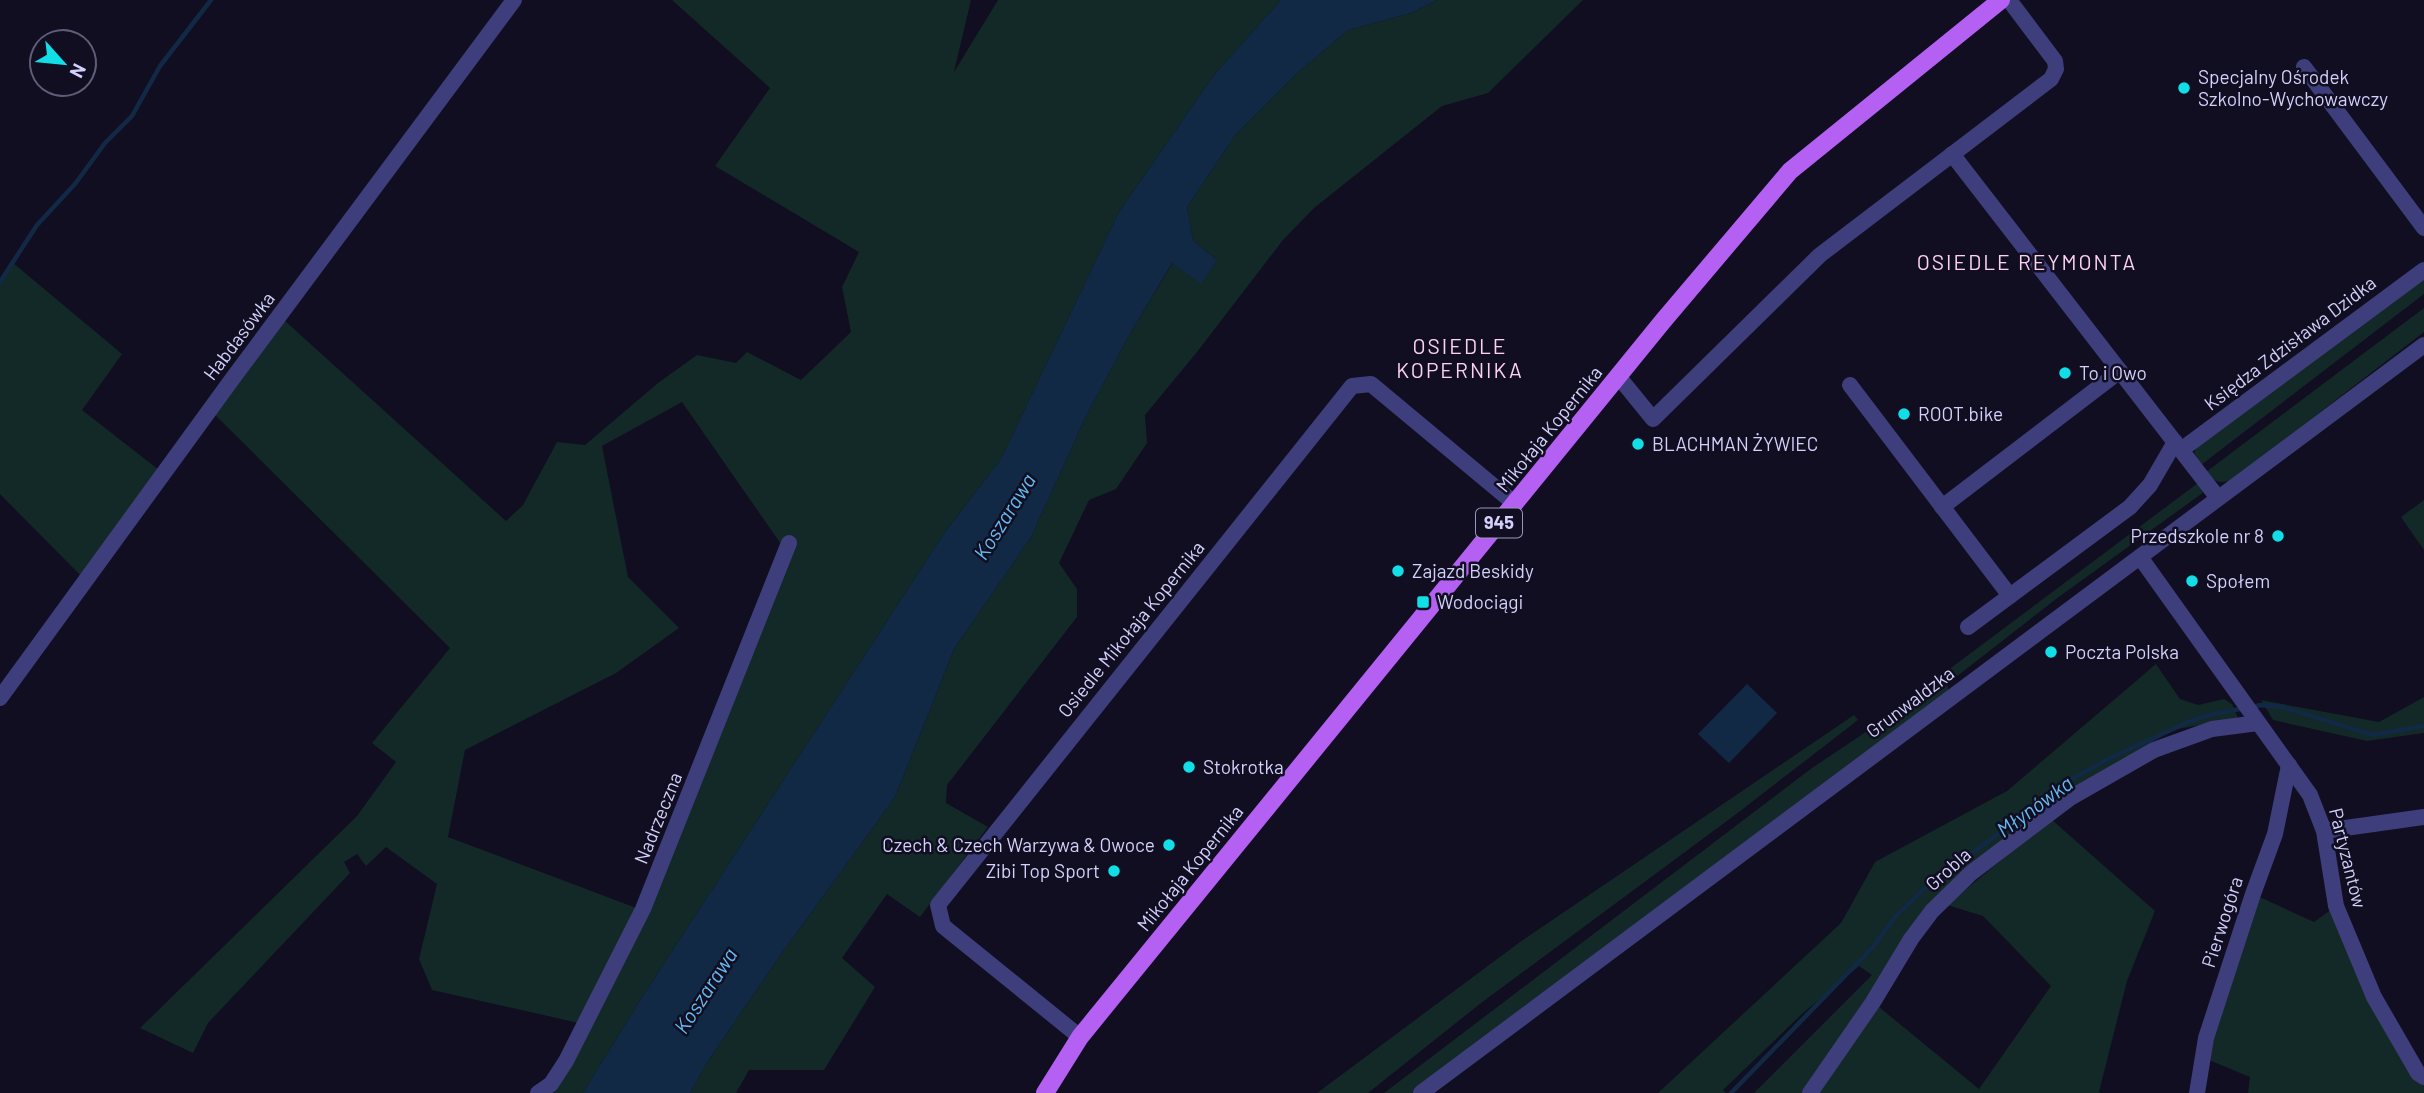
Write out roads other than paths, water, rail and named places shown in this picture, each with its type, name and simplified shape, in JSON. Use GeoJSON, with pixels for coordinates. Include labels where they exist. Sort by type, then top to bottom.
{"type":"FeatureCollection","features":[{"type":"Feature","properties":{"kind":"main road","name":"Mikołaja Kopernika"},"geometry":{"type":"LineString","coordinates":[[1045,1093],[1080,1037],[1618,376],[1790,172],[2001,0]]}},
{"type":"Feature","properties":{"kind":"street","name":"Habdasówka"},"geometry":{"type":"LineString","coordinates":[[0,698],[233,378],[514,0]]}},
{"type":"Feature","properties":{"kind":"street"},"geometry":{"type":"LineString","coordinates":[[1618,376],[1653,419],[1820,255],[2051,79],[2056,69],[2055,61],[2009,0]]}},
{"type":"Feature","properties":{"kind":"street"},"geometry":{"type":"LineString","coordinates":[[2304,67],[2424,228]]}},
{"type":"Feature","properties":{"kind":"street"},"geometry":{"type":"LineString","coordinates":[[1952,154],[2218,498]]}},
{"type":"Feature","properties":{"kind":"street","name":"Księdza Zdzisława Dzidka"},"geometry":{"type":"LineString","coordinates":[[2178,446],[2424,270]]}},
{"type":"Feature","properties":{"kind":"street","name":"Grunwaldzka"},"geometry":{"type":"LineString","coordinates":[[1421,1093],[2424,345]]}},
{"type":"Feature","properties":{"kind":"street"},"geometry":{"type":"LineString","coordinates":[[1942,507],[2120,371]]}},
{"type":"Feature","properties":{"kind":"street","name":"Osiedle Mikołaja Kopernika"},"geometry":{"type":"LineString","coordinates":[[1080,1037],[943,926],[938,905],[1353,386],[1371,384],[1515,504]]}},
{"type":"Feature","properties":{"kind":"street"},"geometry":{"type":"LineString","coordinates":[[1850,385],[2010,596]]}},
{"type":"Feature","properties":{"kind":"street"},"geometry":{"type":"LineString","coordinates":[[1968,627],[2130,507],[2150,485],[2178,446]]}},
{"type":"Feature","properties":{"kind":"street","name":"Nadrzeczna"},"geometry":{"type":"LineString","coordinates":[[538,1093],[551,1084],[566,1061],[643,909],[789,544]]}},
{"type":"Feature","properties":{"kind":"street","name":"Partyzantów"},"geometry":{"type":"LineString","coordinates":[[2140,557],[2310,795],[2324,831],[2336,906],[2374,997],[2417,1073],[2424,1077]]}},
{"type":"Feature","properties":{"kind":"street","name":"Grobla"},"geometry":{"type":"LineString","coordinates":[[1810,1093],[1873,1002],[1911,939],[1932,911],[1971,873],[2070,798],[2154,750],[2212,729],[2258,723]]}},
{"type":"Feature","properties":{"kind":"street","name":"Pierwogóra"},"geometry":{"type":"LineString","coordinates":[[2197,1093],[2206,1038],[2275,834],[2289,765]]}},
{"type":"Feature","properties":{"kind":"street"},"geometry":{"type":"LineString","coordinates":[[2324,831],[2424,817]]}},
{"type":"Feature","properties":{"kind":"water","name":"Koszarawa"},"geometry":{"type":"Polygon","coordinates":[[[1281,0],[1437,0],[1411,13],[1348,30],[1296,74],[1236,134],[1187,207],[1193,241],[1217,260],[1201,284],[1172,263],[1086,416],[1031,537],[954,649],[895,797],[779,957],[706,1064],[690,1093],[583,1093],[639,1002],[945,532],[1001,459],[1119,212],[1214,75],[1281,0]]]}},
{"type":"Feature","properties":{"kind":"water"},"geometry":{"type":"Polygon","coordinates":[[[1747,684],[1777,713],[1729,763],[1698,734],[1747,684]]]}},
{"type":"Feature","properties":{"kind":"waterway"},"geometry":{"type":"LineString","coordinates":[[0,282],[37,225],[75,184],[105,143],[132,116],[160,66],[211,0]]}},
{"type":"Feature","properties":{"kind":"waterway","name":"Młynówka"},"geometry":{"type":"LineString","coordinates":[[1731,1093],[1873,947],[1895,917],[1927,886],[2074,778],[2110,758],[2188,722],[2213,714],[2261,705],[2282,707],[2373,735],[2424,726]]}},
{"type":"Feature","properties":{"kind":"place","name":"Specjalny Ośrodek Szkolno-Wychowawczy"},"geometry":{"type":"Point","coordinates":[2184,88]}},
{"type":"Feature","properties":{"kind":"place","name":"To i Owo"},"geometry":{"type":"Point","coordinates":[2065,373]}},
{"type":"Feature","properties":{"kind":"place","name":"ROOT.bike"},"geometry":{"type":"Point","coordinates":[1904,414]}},
{"type":"Feature","properties":{"kind":"place","name":"BLACHMAN ŻYWIEC"},"geometry":{"type":"Point","coordinates":[1638,444]}},
{"type":"Feature","properties":{"kind":"place","name":"Przedszkole nr 8"},"geometry":{"type":"Point","coordinates":[2278,536]}},
{"type":"Feature","properties":{"kind":"place","name":"Zajazd Beskidy"},"geometry":{"type":"Point","coordinates":[1398,571]}},
{"type":"Feature","properties":{"kind":"place","name":"Społem"},"geometry":{"type":"Point","coordinates":[2192,581]}},
{"type":"Feature","properties":{"kind":"place","name":"Wodociągi"},"geometry":{"type":"Point","coordinates":[1423,602]}},
{"type":"Feature","properties":{"kind":"place","name":"Poczta Polska"},"geometry":{"type":"Point","coordinates":[2051,652]}},
{"type":"Feature","properties":{"kind":"place","name":"Stokrotka"},"geometry":{"type":"Point","coordinates":[1189,767]}},
{"type":"Feature","properties":{"kind":"place","name":"Czech & Czech Warzywa & Owoce"},"geometry":{"type":"Point","coordinates":[1169,845]}},
{"type":"Feature","properties":{"kind":"place","name":"Zibi Top Sport"},"geometry":{"type":"Point","coordinates":[1114,871]}},
{"type":"Feature","properties":{"kind":"district","name":"OSIEDLE REYMONTA"},"geometry":{"type":"Point","coordinates":[2027,263]}},
{"type":"Feature","properties":{"kind":"district","name":"OSIEDLE KOPERNIKA"},"geometry":{"type":"Point","coordinates":[1460,359]}}]}
